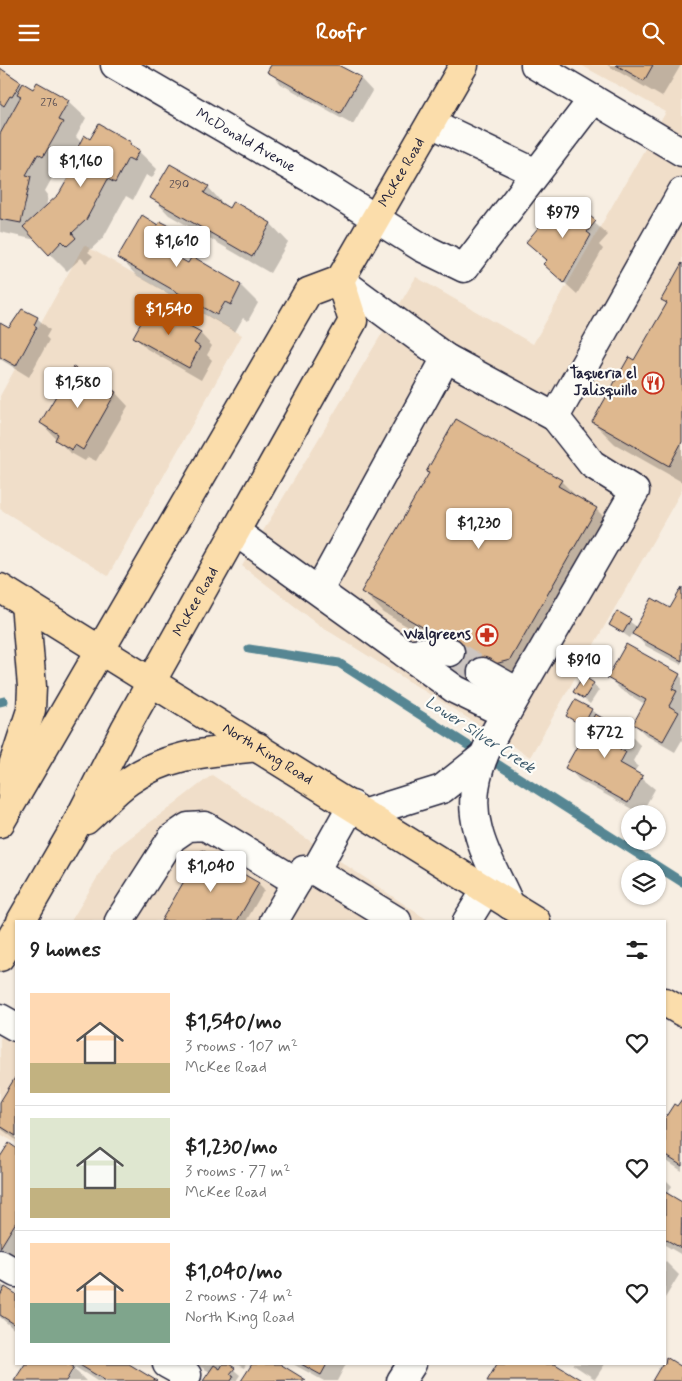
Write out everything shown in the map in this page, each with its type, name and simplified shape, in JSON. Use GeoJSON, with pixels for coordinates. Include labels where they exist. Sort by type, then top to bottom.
{"type":"FeatureCollection","features":[{"type":"Feature","properties":{"kind":"main road","name":"McKee Road"},"geometry":{"type":"LineString","coordinates":[[27,920],[121,737],[353,321],[340,280],[464,65]]}},
{"type":"Feature","properties":{"kind":"main road"},"geometry":{"type":"LineString","coordinates":[[6,813],[308,292],[340,280]]}},
{"type":"Feature","properties":{"kind":"main road","name":"North King Road"},"geometry":{"type":"LineString","coordinates":[[0,588],[100,648],[534,920]]}},
{"type":"Feature","properties":{"kind":"main road"},"geometry":{"type":"LineString","coordinates":[[6,813],[13,765],[31,710],[32,687],[25,603]]}},
{"type":"Feature","properties":{"kind":"main road"},"geometry":{"type":"LineString","coordinates":[[73,831],[128,782],[161,762],[184,755],[258,747]]}},
{"type":"Feature","properties":{"kind":"main road","name":"McKee Road"},"geometry":{"type":"LineString","coordinates":[[0,957],[15,936]]}},
{"type":"Feature","properties":{"kind":"main road"},"geometry":{"type":"LineString","coordinates":[[666,1003],[682,1012]]}},
{"type":"Feature","properties":{"kind":"street","name":"McDonald Avenue"},"geometry":{"type":"LineString","coordinates":[[115,65],[329,189],[375,220],[421,247],[464,268],[536,173]]}},
{"type":"Feature","properties":{"kind":"street"},"geometry":{"type":"LineString","coordinates":[[535,65],[682,152]]}},
{"type":"Feature","properties":{"kind":"street"},"geometry":{"type":"LineString","coordinates":[[431,123],[536,173],[593,99]]}},
{"type":"Feature","properties":{"kind":"street"},"geometry":{"type":"LineString","coordinates":[[555,417],[682,192]]}},
{"type":"Feature","properties":{"kind":"street"},"geometry":{"type":"LineString","coordinates":[[275,920],[358,809],[418,798],[442,789],[499,725],[635,491],[592,464],[555,417],[446,358],[340,280]]}},
{"type":"Feature","properties":{"kind":"street"},"geometry":{"type":"LineString","coordinates":[[319,590],[446,358]]}},
{"type":"Feature","properties":{"kind":"street"},"geometry":{"type":"LineString","coordinates":[[236,532],[456,690],[499,725]]}},
{"type":"Feature","properties":{"kind":"street"},"geometry":{"type":"LineString","coordinates":[[406,654],[442,650],[450,652]]}},
{"type":"Feature","properties":{"kind":"street"},"geometry":{"type":"LineString","coordinates":[[482,672],[499,725],[473,803],[478,831],[510,905]]}},
{"type":"Feature","properties":{"kind":"street"},"geometry":{"type":"LineString","coordinates":[[120,920],[172,838],[188,827],[204,825],[395,920]]}},
{"type":"Feature","properties":{"kind":"street"},"geometry":{"type":"LineString","coordinates":[[468,920],[486,890]]}},
{"type":"Feature","properties":{"kind":"street"},"geometry":{"type":"LineString","coordinates":[[0,1018],[15,1026]]}},
{"type":"Feature","properties":{"kind":"street"},"geometry":{"type":"LineString","coordinates":[[0,1264],[15,1272]]}},
{"type":"Feature","properties":{"kind":"street"},"geometry":{"type":"LineString","coordinates":[[169,1365],[186,1375],[183,1381]]}},
{"type":"Feature","properties":{"kind":"street"},"geometry":{"type":"LineString","coordinates":[[401,1381],[411,1365]]}},
{"type":"Feature","properties":{"kind":"shaded area"},"geometry":{"type":"Polygon","coordinates":[[[581,65],[682,65],[682,490],[530,757],[322,627],[242,566],[416,277],[533,344],[666,112],[581,65]]]}},
{"type":"Feature","properties":{"kind":"shaded area"},"geometry":{"type":"Polygon","coordinates":[[[84,245],[242,335],[108,576],[0,509],[0,396],[84,245]]]}},
{"type":"Feature","properties":{"kind":"shaded area"},"geometry":{"type":"Polygon","coordinates":[[[212,775],[428,920],[72,920],[114,850],[212,775]]]}},
{"type":"Feature","properties":{"kind":"shaded area"},"geometry":{"type":"Polygon","coordinates":[[[15,1014],[15,1142],[0,1134],[0,1039],[15,1014]]]}},
{"type":"Feature","properties":{"kind":"building"},"geometry":{"type":"Polygon","coordinates":[[[271,65],[338,65],[361,77],[340,113],[267,72],[271,65]]]}},
{"type":"Feature","properties":{"kind":"building"},"geometry":{"type":"Polygon","coordinates":[[[616,65],[653,65],[644,81],[616,65]]]}},
{"type":"Feature","properties":{"kind":"building"},"geometry":{"type":"Polygon","coordinates":[[[0,68],[21,82],[4,106],[0,103],[0,68]]]}},
{"type":"Feature","properties":{"kind":"building"},"geometry":{"type":"Polygon","coordinates":[[[37,82],[69,100],[58,120],[63,122],[43,157],[38,154],[26,175],[31,176],[21,223],[0,219],[0,134],[21,96],[17,94],[23,83],[33,89],[37,82]]]}},
{"type":"Feature","properties":{"kind":"building"},"geometry":{"type":"Polygon","coordinates":[[[99,124],[131,142],[130,144],[140,150],[134,161],[128,158],[115,183],[108,179],[86,220],[72,233],[76,238],[67,246],[62,241],[49,255],[23,227],[59,194],[71,173],[66,170],[84,135],[90,139],[99,124]]]}},
{"type":"Feature","properties":{"kind":"building"},"geometry":{"type":"Polygon","coordinates":[[[170,164],[209,186],[204,193],[229,208],[233,201],[271,223],[252,257],[150,198],[170,164]]]}},
{"type":"Feature","properties":{"kind":"building"},"geometry":{"type":"Polygon","coordinates":[[[569,199],[596,221],[587,232],[591,235],[564,283],[543,264],[547,260],[526,242],[544,221],[547,224],[569,199]]]}},
{"type":"Feature","properties":{"kind":"building"},"geometry":{"type":"Polygon","coordinates":[[[142,215],[158,225],[160,221],[170,226],[159,247],[188,263],[192,256],[241,285],[231,305],[225,302],[217,315],[117,258],[142,215]]]}},
{"type":"Feature","properties":{"kind":"building"},"geometry":{"type":"Polygon","coordinates":[[[682,263],[682,442],[669,466],[592,422],[629,357],[634,360],[667,303],[661,300],[682,263]]]}},
{"type":"Feature","properties":{"kind":"building"},"geometry":{"type":"Polygon","coordinates":[[[151,305],[201,332],[194,343],[200,347],[189,368],[133,337],[151,305]]]}},
{"type":"Feature","properties":{"kind":"building"},"geometry":{"type":"Polygon","coordinates":[[[22,309],[38,317],[34,325],[37,327],[16,366],[0,357],[0,323],[9,328],[22,309]]]}},
{"type":"Feature","properties":{"kind":"building"},"geometry":{"type":"Polygon","coordinates":[[[73,367],[116,392],[83,450],[75,445],[72,450],[55,440],[58,434],[40,423],[73,367]]]}},
{"type":"Feature","properties":{"kind":"building","name":"Walgreens"},"geometry":{"type":"Polygon","coordinates":[[[456,419],[562,480],[558,486],[597,508],[510,660],[491,665],[487,663],[474,686],[441,667],[454,645],[361,592],[429,473],[426,472],[456,419]]]}},
{"type":"Feature","properties":{"kind":"building"},"geometry":{"type":"Polygon","coordinates":[[[682,587],[682,661],[632,634],[652,598],[670,608],[682,587]]]}},
{"type":"Feature","properties":{"kind":"building"},"geometry":{"type":"Polygon","coordinates":[[[617,611],[631,619],[623,633],[609,625],[617,611]]]}},
{"type":"Feature","properties":{"kind":"building"},"geometry":{"type":"Polygon","coordinates":[[[626,644],[680,674],[672,689],[677,691],[669,706],[679,712],[663,741],[633,724],[646,700],[607,678],[626,644]]]}},
{"type":"Feature","properties":{"kind":"building"},"geometry":{"type":"Polygon","coordinates":[[[583,676],[594,683],[584,699],[573,692],[583,676]]]}},
{"type":"Feature","properties":{"kind":"building"},"geometry":{"type":"Polygon","coordinates":[[[575,700],[592,709],[583,726],[566,716],[575,700]]]}},
{"type":"Feature","properties":{"kind":"building"},"geometry":{"type":"Polygon","coordinates":[[[595,714],[630,733],[620,750],[626,752],[620,763],[643,776],[628,803],[565,768],[595,714]]]}},
{"type":"Feature","properties":{"kind":"building"},"geometry":{"type":"Polygon","coordinates":[[[202,850],[259,883],[238,920],[162,920],[202,850]]]}},
{"type":"Feature","properties":{"kind":"building"},"geometry":{"type":"Polygon","coordinates":[[[15,1078],[15,1135],[0,1126],[0,1102],[15,1078]]]}},
{"type":"Feature","properties":{"kind":"building"},"geometry":{"type":"Polygon","coordinates":[[[682,1099],[682,1166],[666,1156],[666,1116],[674,1104],[677,1106],[682,1099]]]}},
{"type":"Feature","properties":{"kind":"building"},"geometry":{"type":"Polygon","coordinates":[[[9,1143],[15,1147],[15,1224],[0,1248],[0,1157],[9,1143]]]}},
{"type":"Feature","properties":{"kind":"building"},"geometry":{"type":"Polygon","coordinates":[[[666,1193],[682,1202],[681,1248],[666,1240],[666,1193]]]}},
{"type":"Feature","properties":{"kind":"building"},"geometry":{"type":"Polygon","coordinates":[[[5,1287],[15,1293],[15,1324],[0,1315],[0,1296],[5,1287]]]}},
{"type":"Feature","properties":{"kind":"building"},"geometry":{"type":"Polygon","coordinates":[[[666,1357],[682,1367],[682,1381],[652,1381],[661,1365],[666,1365],[666,1357]]]}},
{"type":"Feature","properties":{"kind":"building"},"geometry":{"type":"Polygon","coordinates":[[[24,1365],[70,1365],[74,1367],[66,1381],[14,1381],[24,1365]]]}},
{"type":"Feature","properties":{"kind":"building"},"geometry":{"type":"Polygon","coordinates":[[[80,1365],[131,1365],[157,1381],[106,1381],[80,1365]]]}},
{"type":"Feature","properties":{"kind":"building"},"geometry":{"type":"Polygon","coordinates":[[[214,1365],[220,1369],[222,1365],[230,1365],[235,1368],[230,1374],[234,1376],[231,1381],[203,1381],[214,1365]]]}},
{"type":"Feature","properties":{"kind":"building"},"geometry":{"type":"Polygon","coordinates":[[[251,1365],[282,1365],[306,1380],[241,1381],[251,1365]]]}},
{"type":"Feature","properties":{"kind":"building"},"geometry":{"type":"Polygon","coordinates":[[[303,1365],[326,1365],[321,1375],[303,1365]]]}},
{"type":"Feature","properties":{"kind":"building"},"geometry":{"type":"Polygon","coordinates":[[[496,1365],[557,1365],[583,1381],[487,1381],[496,1365]]]}},
{"type":"Feature","properties":{"kind":"waterway","name":"Lower Silver Creek"},"geometry":{"type":"LineString","coordinates":[[249,649],[339,663],[682,882]]}},
{"type":"Feature","properties":{"kind":"waterway","name":"Lower Silver Creek"},"geometry":{"type":"LineString","coordinates":[[0,702],[4,701]]}},
{"type":"Feature","properties":{"kind":"tunnel"},"geometry":{"type":"LineString","coordinates":[[450,652],[482,672]]}},
{"type":"Feature","properties":{"kind":"place","name":"Taqueria el Jalisquillo"},"geometry":{"type":"Point","coordinates":[653,383]}},
{"type":"Feature","properties":{"kind":"place","name":"Walgreens"},"geometry":{"type":"Point","coordinates":[487,635]}}]}
